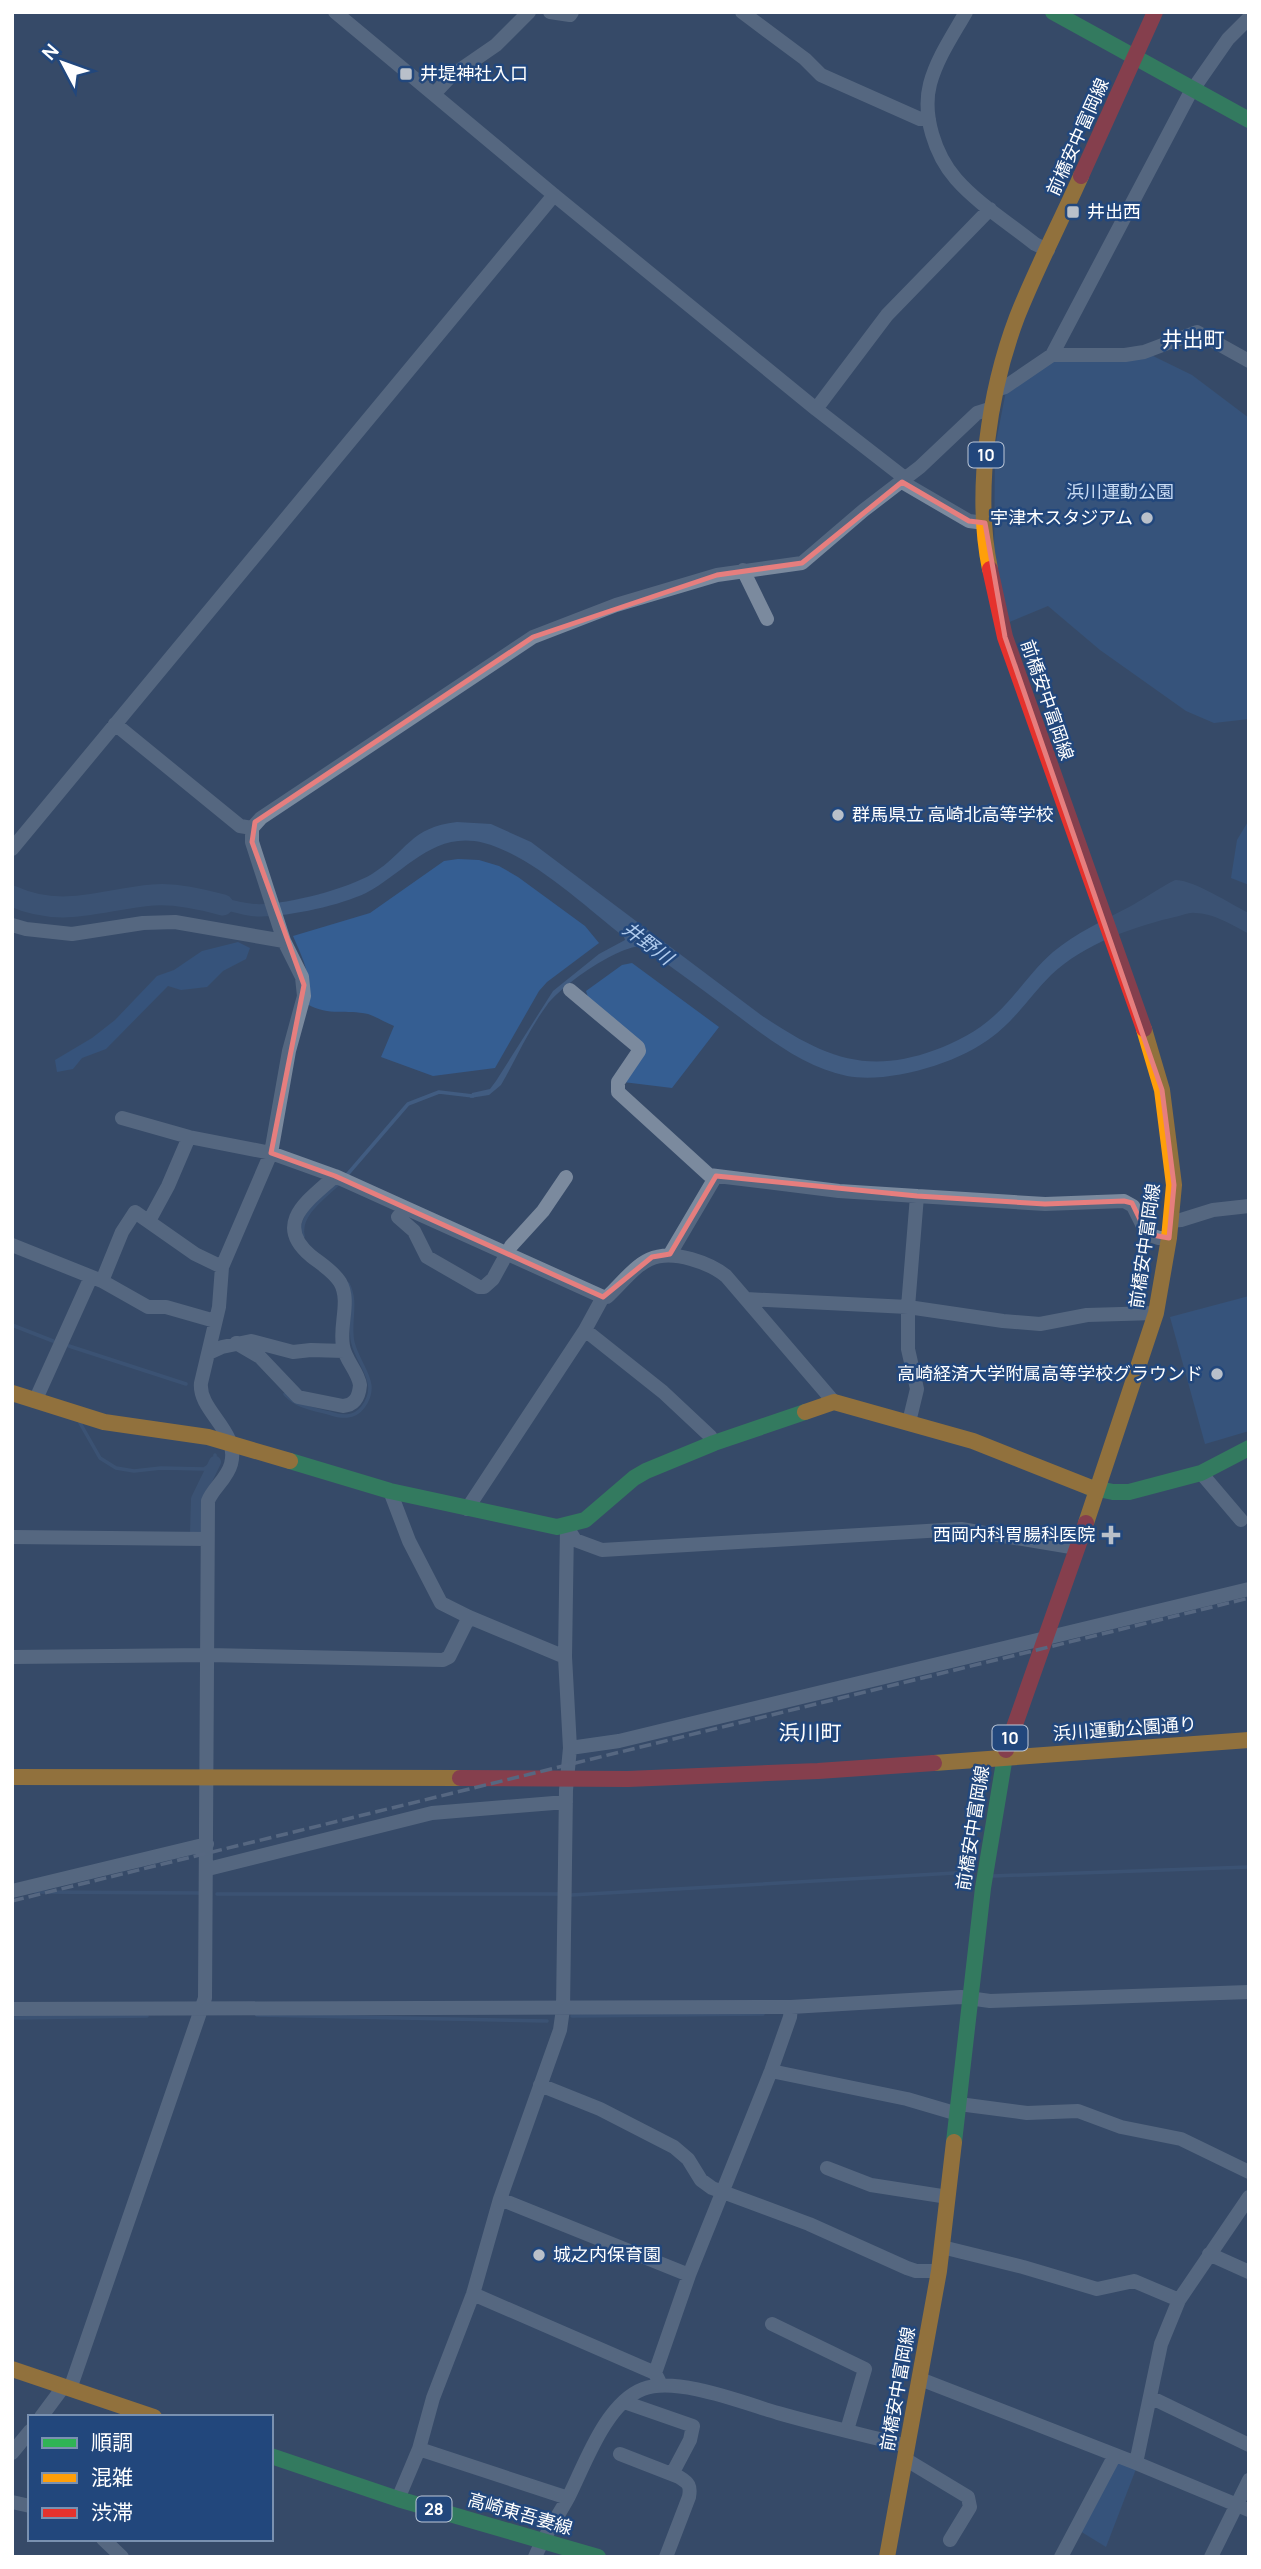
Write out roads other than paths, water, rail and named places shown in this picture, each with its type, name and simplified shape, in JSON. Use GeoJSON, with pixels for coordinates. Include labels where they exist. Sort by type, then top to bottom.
{"type":"FeatureCollection","features":[{"type":"Feature","properties":{"kind":"main road"},"geometry":{"type":"LineString","coordinates":[[1052,12],[1195,88],[1249,120]]}},
{"type":"Feature","properties":{"kind":"main road","name":"前橋安中富岡線"},"geometry":{"type":"LineString","coordinates":[[887,2557],[939,2271],[989,1848],[1004,1757],[1156,1313],[1169,1238],[1174,1185],[1162,1090],[1142,1017],[1005,637],[987,553],[985,523],[985,473],[993,408],[1017,318],[1155,12]]}},
{"type":"Feature","properties":{"kind":"main road"},"geometry":{"type":"LineString","coordinates":[[12,1393],[104,1422],[208,1437],[390,1491],[545,1525],[567,1527],[594,1517],[636,1475],[714,1443],[834,1402],[973,1441],[1084,1486],[1129,1492],[1201,1474],[1249,1448]]}},
{"type":"Feature","properties":{"kind":"main road","name":"浜川運動公園通り"},"geometry":{"type":"LineString","coordinates":[[12,1777],[628,1779],[818,1770],[1249,1740]]}},
{"type":"Feature","properties":{"kind":"main road"},"geometry":{"type":"LineString","coordinates":[[12,2369],[148,2415]]}},
{"type":"Feature","properties":{"kind":"main road","name":"高崎東吾妻線"},"geometry":{"type":"LineString","coordinates":[[273,2457],[398,2498],[598,2557]]}},
{"type":"Feature","properties":{"kind":"street"},"geometry":{"type":"LineString","coordinates":[[335,12],[554,195],[904,480],[969,521],[985,523]]}},
{"type":"Feature","properties":{"kind":"street"},"geometry":{"type":"LineString","coordinates":[[434,94],[458,71],[496,45],[529,12]]}},
{"type":"Feature","properties":{"kind":"street"},"geometry":{"type":"LineString","coordinates":[[550,12],[570,15],[572,12]]}},
{"type":"Feature","properties":{"kind":"street"},"geometry":{"type":"LineString","coordinates":[[742,12],[805,59],[821,75],[920,119],[929,119]]}},
{"type":"Feature","properties":{"kind":"street"},"geometry":{"type":"LineString","coordinates":[[966,12],[932,76],[928,96],[929,119],[935,140],[953,174],[990,209],[1035,244],[1048,250]]}},
{"type":"Feature","properties":{"kind":"street"},"geometry":{"type":"LineString","coordinates":[[996,390],[1005,387],[1052,355],[1195,88],[1228,39],[1249,18]]}},
{"type":"Feature","properties":{"kind":"street"},"geometry":{"type":"LineString","coordinates":[[12,849],[554,195]]}},
{"type":"Feature","properties":{"kind":"street"},"geometry":{"type":"LineString","coordinates":[[816,409],[887,315],[990,209]]}},
{"type":"Feature","properties":{"kind":"street"},"geometry":{"type":"LineString","coordinates":[[1052,355],[1134,353],[1197,332],[1249,361]]}},
{"type":"Feature","properties":{"kind":"street"},"geometry":{"type":"LineString","coordinates":[[43,2415],[67,2388],[205,1998],[208,1869],[208,1501],[232,1462],[231,1443],[200,1391],[219,1307],[222,1267],[271,1153],[289,1051],[304,996],[302,977],[278,925],[252,842],[252,828],[261,818],[533,637],[616,605],[717,575],[802,564],[864,510],[904,480],[977,413],[993,408]]}},
{"type":"Feature","properties":{"kind":"street"},"geometry":{"type":"LineString","coordinates":[[743,570],[767,620]]}},
{"type":"Feature","properties":{"kind":"street"},"geometry":{"type":"LineString","coordinates":[[115,724],[240,826],[252,828]]}},
{"type":"Feature","properties":{"kind":"street"},"geometry":{"type":"LineString","coordinates":[[12,925],[72,934],[175,922],[284,941]]}},
{"type":"Feature","properties":{"kind":"street"},"geometry":{"type":"LineString","coordinates":[[573,986],[638,1047],[639,1051],[617,1084],[618,1092],[704,1172],[716,1176],[839,1191],[1045,1203],[1124,1201],[1133,1206],[1147,1234],[1169,1238]]}},
{"type":"Feature","properties":{"kind":"street"},"geometry":{"type":"LineString","coordinates":[[122,1118],[189,1136],[271,1153],[340,1179],[603,1297],[607,1297],[652,1257],[670,1254],[708,1264],[726,1276],[834,1402]]}},
{"type":"Feature","properties":{"kind":"street"},"geometry":{"type":"LineString","coordinates":[[149,1222],[189,1136]]}},
{"type":"Feature","properties":{"kind":"street"},"geometry":{"type":"LineString","coordinates":[[670,1254],[716,1176]]}},
{"type":"Feature","properties":{"kind":"street"},"geometry":{"type":"LineString","coordinates":[[405,1209],[398,1217],[414,1231],[426,1257],[479,1287],[484,1287],[493,1279],[511,1247],[543,1211],[566,1177]]}},
{"type":"Feature","properties":{"kind":"street"},"geometry":{"type":"LineString","coordinates":[[236,1343],[260,1357],[298,1397],[343,1406],[356,1401],[360,1385],[344,1351],[344,1299],[341,1283],[301,1247],[295,1236],[294,1226],[300,1209],[340,1179]]}},
{"type":"Feature","properties":{"kind":"street"},"geometry":{"type":"LineString","coordinates":[[909,1422],[917,1390],[908,1349],[908,1307],[917,1196]]}},
{"type":"Feature","properties":{"kind":"street"},"geometry":{"type":"LineString","coordinates":[[1170,1221],[1213,1210],[1249,1206]]}},
{"type":"Feature","properties":{"kind":"street"},"geometry":{"type":"LineString","coordinates":[[35,1401],[96,1279],[135,1212],[195,1254],[222,1267]]}},
{"type":"Feature","properties":{"kind":"street"},"geometry":{"type":"LineString","coordinates":[[12,1245],[96,1279],[148,1307],[166,1307],[215,1321]]}},
{"type":"Feature","properties":{"kind":"street"},"geometry":{"type":"LineString","coordinates":[[467,1509],[585,1330],[603,1297]]}},
{"type":"Feature","properties":{"kind":"street"},"geometry":{"type":"LineString","coordinates":[[746,1299],[908,1307],[1032,1323],[1087,1315],[1156,1313]]}},
{"type":"Feature","properties":{"kind":"street"},"geometry":{"type":"LineString","coordinates":[[585,1330],[663,1392],[710,1436],[714,1443]]}},
{"type":"Feature","properties":{"kind":"street"},"geometry":{"type":"LineString","coordinates":[[209,1353],[236,1343],[259,1342],[293,1352],[344,1351]]}},
{"type":"Feature","properties":{"kind":"street"},"geometry":{"type":"LineString","coordinates":[[1201,1474],[1241,1521]]}},
{"type":"Feature","properties":{"kind":"street"},"geometry":{"type":"LineString","coordinates":[[390,1491],[409,1541],[441,1603],[565,1657]]}},
{"type":"Feature","properties":{"kind":"street"},"geometry":{"type":"LineString","coordinates":[[567,1527],[575,1540],[602,1550],[961,1529],[1077,1548]]}},
{"type":"Feature","properties":{"kind":"street"},"geometry":{"type":"LineString","coordinates":[[398,2498],[419,2449],[433,2398],[473,2294],[500,2199],[560,2030],[563,2009],[566,1802],[570,1748],[565,1657],[567,1527]]}},
{"type":"Feature","properties":{"kind":"street"},"geometry":{"type":"LineString","coordinates":[[12,1537],[207,1539]]}},
{"type":"Feature","properties":{"kind":"street"},"geometry":{"type":"LineString","coordinates":[[570,1748],[619,1741],[1249,1589]]}},
{"type":"Feature","properties":{"kind":"street"},"geometry":{"type":"LineString","coordinates":[[12,1657],[208,1656],[443,1660],[449,1657],[469,1617]]}},
{"type":"Feature","properties":{"kind":"street"},"geometry":{"type":"LineString","coordinates":[[208,1869],[432,1813],[566,1802]]}},
{"type":"Feature","properties":{"kind":"street"},"geometry":{"type":"LineString","coordinates":[[12,1891],[207,1844]]}},
{"type":"Feature","properties":{"kind":"street"},"geometry":{"type":"LineString","coordinates":[[12,2009],[791,2007],[950,1997],[990,2001],[1249,1992]]}},
{"type":"Feature","properties":{"kind":"street"},"geometry":{"type":"LineString","coordinates":[[535,2557],[542,2539],[568,2498],[586,2456],[607,2421],[628,2397],[658,2379],[689,2275],[771,2071],[791,2007]]}},
{"type":"Feature","properties":{"kind":"street"},"geometry":{"type":"LineString","coordinates":[[771,2071],[959,2109],[1027,2113],[1078,2111],[1121,2127],[1181,2139],[1249,2172]]}},
{"type":"Feature","properties":{"kind":"street"},"geometry":{"type":"LineString","coordinates":[[540,2085],[600,2109],[674,2147],[688,2159],[701,2180],[721,2192],[809,2224],[916,2271],[939,2271]]}},
{"type":"Feature","properties":{"kind":"street"},"geometry":{"type":"LineString","coordinates":[[827,2168],[871,2185],[948,2197]]}},
{"type":"Feature","properties":{"kind":"street"},"geometry":{"type":"LineString","coordinates":[[1136,2463],[1161,2344],[1179,2300],[1249,2197]]}},
{"type":"Feature","properties":{"kind":"street"},"geometry":{"type":"LineString","coordinates":[[500,2199],[689,2275]]}},
{"type":"Feature","properties":{"kind":"street"},"geometry":{"type":"LineString","coordinates":[[942,2247],[1024,2267],[1097,2290],[1134,2281],[1179,2300]]}},
{"type":"Feature","properties":{"kind":"street"},"geometry":{"type":"LineString","coordinates":[[1209,2254],[1249,2272]]}},
{"type":"Feature","properties":{"kind":"street"},"geometry":{"type":"LineString","coordinates":[[473,2294],[658,2379],[847,2430],[906,2452],[968,2497],[970,2507],[950,2540]]}},
{"type":"Feature","properties":{"kind":"street"},"geometry":{"type":"LineString","coordinates":[[772,2325],[865,2369],[847,2430]]}},
{"type":"Feature","properties":{"kind":"street"},"geometry":{"type":"LineString","coordinates":[[920,2379],[1243,2507]]}},
{"type":"Feature","properties":{"kind":"street"},"geometry":{"type":"LineString","coordinates":[[1150,2397],[1249,2445]]}},
{"type":"Feature","properties":{"kind":"street"},"geometry":{"type":"LineString","coordinates":[[624,2402],[693,2426],[690,2440],[672,2474]]}},
{"type":"Feature","properties":{"kind":"street"},"geometry":{"type":"LineString","coordinates":[[12,2453],[28,2433]]}},
{"type":"Feature","properties":{"kind":"street"},"geometry":{"type":"LineString","coordinates":[[419,2449],[568,2498]]}},
{"type":"Feature","properties":{"kind":"street"},"geometry":{"type":"LineString","coordinates":[[620,2454],[672,2474],[688,2482],[691,2488],[666,2557]]}},
{"type":"Feature","properties":{"kind":"street"},"geometry":{"type":"LineString","coordinates":[[1060,2557],[1115,2455]]}},
{"type":"Feature","properties":{"kind":"street"},"geometry":{"type":"LineString","coordinates":[[1211,2557],[1243,2507],[1249,2480]]}},
{"type":"Feature","properties":{"kind":"street"},"geometry":{"type":"LineString","coordinates":[[105,2541],[122,2557]]}},
{"type":"Feature","properties":{"kind":"water"},"geometry":{"type":"Polygon","coordinates":[[[457,822],[491,824],[531,842],[761,1015],[824,1051],[865,1061],[910,1058],[967,1036],[995,1015],[1045,959],[1062,945],[1176,880],[1203,889],[1249,913],[1249,934],[1216,917],[1189,913],[1111,937],[1064,964],[1008,1023],[978,1046],[943,1063],[923,1069],[864,1078],[829,1071],[795,1056],[642,946],[631,948],[605,959],[554,997],[534,1024],[501,1085],[489,1095],[470,1098],[472,1093],[490,1089],[553,991],[599,954],[625,940],[539,870],[502,849],[466,841],[435,848],[366,893],[309,910],[277,916],[251,916],[194,901],[196,891],[232,900],[266,904],[331,891],[372,874],[429,829],[457,822]]]}},
{"type":"Feature","properties":{"kind":"waterway","name":"井野川"},"geometry":{"type":"LineString","coordinates":[[12,896],[31,903],[66,907],[162,895],[188,897],[223,905]]}},
{"type":"Feature","properties":{"kind":"waterway"},"geometry":{"type":"LineString","coordinates":[[346,1176],[408,1104],[439,1092],[473,1096]]}},
{"type":"Feature","properties":{"kind":"waterway"},"geometry":{"type":"LineString","coordinates":[[303,1236],[305,1220],[309,1213],[340,1182]]}},
{"type":"Feature","properties":{"kind":"waterway"},"geometry":{"type":"LineString","coordinates":[[285,1394],[306,1407],[343,1416],[351,1415],[363,1407],[370,1390],[367,1375],[353,1343],[353,1306],[348,1284]]}},
{"type":"Feature","properties":{"kind":"waterway"},"geometry":{"type":"LineString","coordinates":[[12,1325],[53,1341]]}},
{"type":"Feature","properties":{"kind":"waterway"},"geometry":{"type":"LineString","coordinates":[[69,1346],[186,1384]]}},
{"type":"Feature","properties":{"kind":"waterway"},"geometry":{"type":"LineString","coordinates":[[80,1423],[100,1458],[116,1468],[134,1471],[161,1468],[204,1469],[215,1462],[215,1455]]}},
{"type":"Feature","properties":{"kind":"waterway"},"geometry":{"type":"LineString","coordinates":[[196,1535],[197,1499],[215,1462]]}},
{"type":"Feature","properties":{"kind":"waterway"},"geometry":{"type":"LineString","coordinates":[[993,1876],[1249,1867]]}},
{"type":"Feature","properties":{"kind":"waterway"},"geometry":{"type":"LineString","coordinates":[[571,1895],[972,1872]]}},
{"type":"Feature","properties":{"kind":"waterway"},"geometry":{"type":"LineString","coordinates":[[35,1892],[200,1893]]}},
{"type":"Feature","properties":{"kind":"waterway"},"geometry":{"type":"LineString","coordinates":[[217,1894],[561,1894]]}},
{"type":"Feature","properties":{"kind":"waterway"},"geometry":{"type":"LineString","coordinates":[[572,2016],[763,2014]]}},
{"type":"Feature","properties":{"kind":"waterway"},"geometry":{"type":"LineString","coordinates":[[257,2015],[547,2021]]}},
{"type":"Feature","properties":{"kind":"waterway"},"geometry":{"type":"LineString","coordinates":[[12,2018],[147,2016]]}},
{"type":"Feature","properties":{"kind":"railway"},"geometry":{"type":"LineString","coordinates":[[12,1901],[1249,1598]]}},
{"type":"Feature","properties":{"kind":"place","name":"井堤神社入口"},"geometry":{"type":"Point","coordinates":[406,74]}},
{"type":"Feature","properties":{"kind":"place","name":"井出西"},"geometry":{"type":"Point","coordinates":[1073,212]}},
{"type":"Feature","properties":{"kind":"place","name":"宇津木スタジアム"},"geometry":{"type":"Point","coordinates":[1147,518]}},
{"type":"Feature","properties":{"kind":"place","name":"群馬県立 高崎北高等学校"},"geometry":{"type":"Point","coordinates":[838,815]}},
{"type":"Feature","properties":{"kind":"place","name":"高崎経済大学附属高等学校グラウンド"},"geometry":{"type":"Point","coordinates":[1217,1374]}},
{"type":"Feature","properties":{"kind":"place","name":"西岡内科胃腸科医院"},"geometry":{"type":"Point","coordinates":[1111,1535]}},
{"type":"Feature","properties":{"kind":"place","name":"城之内保育園"},"geometry":{"type":"Point","coordinates":[539,2255]}},
{"type":"Feature","properties":{"kind":"district","name":"井出町"},"geometry":{"type":"Point","coordinates":[1193,340]}},
{"type":"Feature","properties":{"kind":"district","name":"浜川町"},"geometry":{"type":"Point","coordinates":[810,1733]}},
{"type":"Feature","properties":{"kind":"park label","name":"浜川運動公園"},"geometry":{"type":"Point","coordinates":[1120,492]}}]}
